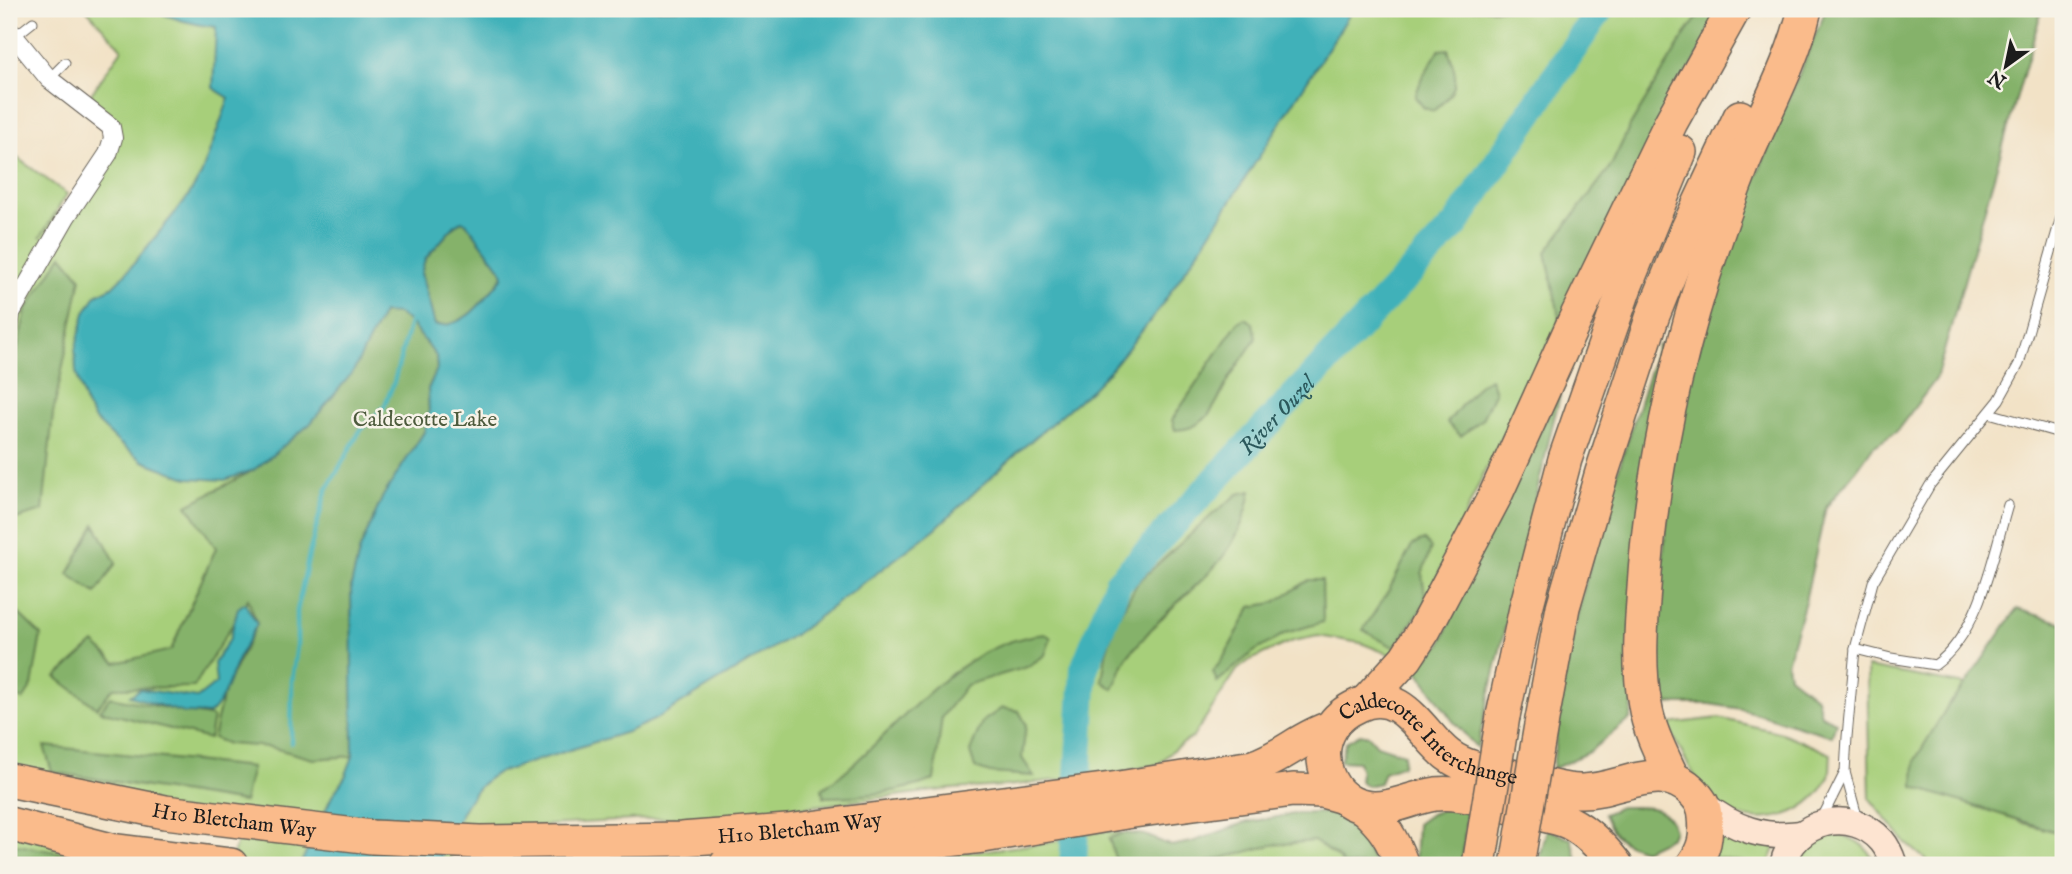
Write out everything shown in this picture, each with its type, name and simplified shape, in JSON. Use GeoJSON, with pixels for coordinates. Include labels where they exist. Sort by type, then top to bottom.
{"type":"FeatureCollection","features":[{"type":"Feature","properties":{"kind":"highway"},"geometry":{"type":"LineString","coordinates":[[1387,679],[1424,630],[1495,496],[1664,134],[1734,9]]}},
{"type":"Feature","properties":{"kind":"highway"},"geometry":{"type":"LineString","coordinates":[[1479,865],[1503,716],[1526,608],[1566,459],[1625,288],[1672,168],[1753,9]]}},
{"type":"Feature","properties":{"kind":"highway"},"geometry":{"type":"LineString","coordinates":[[1517,865],[1563,607],[1602,472],[1653,315],[1688,228],[1744,109],[1796,9]]}},
{"type":"Feature","properties":{"kind":"highway"},"geometry":{"type":"LineString","coordinates":[[1693,865],[1702,852],[1707,834],[1704,805],[1690,790],[1673,779],[1657,744],[1645,707],[1641,674],[1647,539],[1681,357],[1744,162],[1800,33],[1805,9]]}},
{"type":"Feature","properties":{"kind":"highway","name":"Caldecotte Interchange"},"geometry":{"type":"LineString","coordinates":[[1387,679],[1331,728],[1323,757],[1325,771],[1332,785],[1353,802],[1378,809],[1421,796],[1460,795],[1567,821],[1589,835],[1616,865]]}},
{"type":"Feature","properties":{"kind":"highway","name":"Caldecotte Interchange"},"geometry":{"type":"LineString","coordinates":[[1387,679],[1385,701],[1398,705],[1417,720],[1432,740],[1467,766],[1577,792],[1601,791],[1648,776],[1673,779]]}},
{"type":"Feature","properties":{"kind":"highway","name":"H10 Bletcham Way"},"geometry":{"type":"LineString","coordinates":[[1122,800],[1253,767],[1289,751],[1311,734],[1331,728]]}},
{"type":"Feature","properties":{"kind":"highway","name":"H10 Bletcham Way"},"geometry":{"type":"LineString","coordinates":[[9,780],[165,812],[372,837],[480,842],[681,839],[1013,816]]}},
{"type":"Feature","properties":{"kind":"highway","name":"H10 Bletcham Way"},"geometry":{"type":"LineString","coordinates":[[726,865],[1122,800],[1293,790],[1322,791],[1353,802]]}},
{"type":"Feature","properties":{"kind":"highway"},"geometry":{"type":"LineString","coordinates":[[1353,802],[1382,823],[1394,841],[1402,865]]}},
{"type":"Feature","properties":{"kind":"highway"},"geometry":{"type":"LineString","coordinates":[[9,824],[111,850],[231,865]]}},
{"type":"Feature","properties":{"kind":"street"},"geometry":{"type":"LineString","coordinates":[[9,329],[11,313],[66,217],[108,155],[113,138],[111,127],[49,79],[11,34]]}},
{"type":"Feature","properties":{"kind":"street"},"geometry":{"type":"LineString","coordinates":[[1704,805],[1723,820],[1745,830],[1774,835],[1810,829],[1832,821],[1859,824],[1871,831],[1896,861]]}},
{"type":"Feature","properties":{"kind":"street"},"geometry":{"type":"LineString","coordinates":[[1783,865],[1791,846],[1810,829]]}},
{"type":"Feature","properties":{"kind":"lane"},"geometry":{"type":"LineString","coordinates":[[11,34],[33,22]]}},
{"type":"Feature","properties":{"kind":"lane"},"geometry":{"type":"LineString","coordinates":[[49,79],[65,63]]}},
{"type":"Feature","properties":{"kind":"lane"},"geometry":{"type":"LineString","coordinates":[[1859,824],[1845,772],[1847,737],[1855,649],[1873,582],[1930,485],[2000,400],[2019,363],[2063,209]]}},
{"type":"Feature","properties":{"kind":"lane"},"geometry":{"type":"LineString","coordinates":[[1989,413],[2063,434]]}},
{"type":"Feature","properties":{"kind":"lane"},"geometry":{"type":"LineString","coordinates":[[1855,649],[1935,665],[1949,655],[1980,602],[2008,505]]}},
{"type":"Feature","properties":{"kind":"lane"},"geometry":{"type":"LineString","coordinates":[[1810,829],[1845,772]]}},
{"type":"Feature","properties":{"kind":"green space","name":"Caldecotte Lake"},"geometry":{"type":"Polygon","coordinates":[[[86,9],[1722,9],[1484,473],[1426,602],[1391,655],[1361,643],[1318,636],[1293,641],[1267,652],[1237,670],[1193,737],[1174,749],[1159,764],[1117,773],[1006,786],[950,789],[734,816],[533,826],[466,826],[447,865],[230,865],[243,821],[9,780],[9,152],[67,194],[40,238],[57,213],[66,217],[113,138],[92,112],[91,94],[122,49],[86,9]]]}},
{"type":"Feature","properties":{"kind":"green space"},"geometry":{"type":"Polygon","coordinates":[[[1704,9],[1722,9],[1560,321],[1546,252],[1611,166],[1630,126],[1686,33],[1704,9]]]}},
{"type":"Feature","properties":{"kind":"green space"},"geometry":{"type":"Polygon","coordinates":[[[1826,9],[2042,9],[1936,379],[1896,432],[1873,447],[1826,507],[1805,601],[1787,663],[1789,676],[1817,698],[1821,715],[1836,722],[1832,736],[1741,709],[1709,704],[1654,704],[1657,617],[1676,426],[1735,228],[1826,9]]]}},
{"type":"Feature","properties":{"kind":"green space"},"geometry":{"type":"Polygon","coordinates":[[[1448,49],[1455,84],[1448,97],[1433,111],[1424,108],[1415,97],[1422,78],[1439,50],[1448,49]]]}},
{"type":"Feature","properties":{"kind":"green space"},"geometry":{"type":"Polygon","coordinates":[[[462,221],[502,271],[503,277],[465,317],[446,325],[435,325],[421,273],[425,259],[456,224],[462,221]]]}},
{"type":"Feature","properties":{"kind":"green space"},"geometry":{"type":"Polygon","coordinates":[[[62,255],[81,278],[53,414],[43,511],[9,521],[9,464],[15,359],[26,310],[62,255]]]}},
{"type":"Feature","properties":{"kind":"green space"},"geometry":{"type":"Polygon","coordinates":[[[388,311],[410,322],[436,356],[437,369],[428,389],[429,414],[424,432],[383,497],[360,549],[351,586],[354,756],[313,759],[270,747],[228,744],[213,738],[223,693],[257,624],[248,599],[194,687],[113,688],[97,708],[56,677],[94,643],[116,663],[171,650],[216,548],[187,505],[254,470],[380,316],[388,311]]]}},
{"type":"Feature","properties":{"kind":"green space"},"geometry":{"type":"Polygon","coordinates":[[[1245,318],[1253,323],[1256,338],[1216,404],[1197,425],[1175,430],[1172,420],[1238,322],[1245,318]]]}},
{"type":"Feature","properties":{"kind":"green space"},"geometry":{"type":"Polygon","coordinates":[[[1658,345],[1667,349],[1631,718],[1589,752],[1553,769],[1559,715],[1579,607],[1658,345]]]}},
{"type":"Feature","properties":{"kind":"green space"},"geometry":{"type":"Polygon","coordinates":[[[1490,379],[1495,391],[1482,419],[1461,436],[1447,423],[1478,385],[1490,379]]]}},
{"type":"Feature","properties":{"kind":"green space"},"geometry":{"type":"Polygon","coordinates":[[[1562,388],[1477,748],[1452,720],[1416,668],[1440,646],[1483,539],[1562,388]]]}},
{"type":"Feature","properties":{"kind":"green space"},"geometry":{"type":"Polygon","coordinates":[[[1251,491],[1244,517],[1224,556],[1131,652],[1113,689],[1102,681],[1106,653],[1117,619],[1138,582],[1213,514],[1238,494],[1251,491]]]}},
{"type":"Feature","properties":{"kind":"green space"},"geometry":{"type":"Polygon","coordinates":[[[95,524],[116,563],[96,593],[68,574],[95,524]]]}},
{"type":"Feature","properties":{"kind":"green space"},"geometry":{"type":"Polygon","coordinates":[[[1424,540],[1431,548],[1422,574],[1426,602],[1395,648],[1363,630],[1389,590],[1412,545],[1424,540]]]}},
{"type":"Feature","properties":{"kind":"green space"},"geometry":{"type":"Polygon","coordinates":[[[1309,580],[1322,580],[1323,622],[1286,633],[1252,653],[1217,682],[1213,672],[1251,607],[1273,603],[1309,580]]]}},
{"type":"Feature","properties":{"kind":"green space"},"geometry":{"type":"Polygon","coordinates":[[[9,604],[41,635],[32,686],[23,700],[9,692],[9,604]]]}},
{"type":"Feature","properties":{"kind":"green space"},"geometry":{"type":"Polygon","coordinates":[[[2017,609],[2063,623],[2063,834],[1914,787],[1915,760],[1947,707],[2017,609]]]}},
{"type":"Feature","properties":{"kind":"green space"},"geometry":{"type":"Polygon","coordinates":[[[1046,634],[1051,638],[1045,655],[1027,667],[966,685],[942,717],[934,780],[880,793],[824,797],[822,789],[849,768],[952,673],[981,655],[1012,641],[1046,634]]]}},
{"type":"Feature","properties":{"kind":"green space"},"geometry":{"type":"Polygon","coordinates":[[[1867,667],[1965,685],[1947,707],[2019,822],[2063,834],[2063,865],[1932,865],[1905,842],[1870,799],[1867,667]]]}},
{"type":"Feature","properties":{"kind":"green space"},"geometry":{"type":"Polygon","coordinates":[[[110,697],[213,717],[209,739],[100,711],[110,697]]]}},
{"type":"Feature","properties":{"kind":"green space"},"geometry":{"type":"Polygon","coordinates":[[[1002,708],[1019,711],[1026,724],[1022,758],[1034,776],[990,773],[975,768],[970,752],[982,722],[1002,708]]]}},
{"type":"Feature","properties":{"kind":"green space"},"geometry":{"type":"Polygon","coordinates":[[[1719,718],[1782,733],[1831,754],[1829,776],[1820,791],[1808,803],[1793,812],[1776,817],[1759,819],[1726,810],[1712,799],[1699,783],[1668,724],[1719,718]]]}},
{"type":"Feature","properties":{"kind":"green space"},"geometry":{"type":"Polygon","coordinates":[[[1360,734],[1369,736],[1377,745],[1404,754],[1403,765],[1384,772],[1380,783],[1367,786],[1360,781],[1358,762],[1340,761],[1346,742],[1360,734]]]}},
{"type":"Feature","properties":{"kind":"green space"},"geometry":{"type":"Polygon","coordinates":[[[44,746],[252,767],[244,802],[52,772],[44,746]]]}},
{"type":"Feature","properties":{"kind":"green space"},"geometry":{"type":"Polygon","coordinates":[[[1451,806],[1467,807],[1462,865],[1415,865],[1417,824],[1431,814],[1451,806]]]}},
{"type":"Feature","properties":{"kind":"green space"},"geometry":{"type":"Polygon","coordinates":[[[1620,807],[1646,807],[1660,811],[1666,815],[1674,830],[1671,837],[1644,850],[1623,842],[1615,834],[1604,814],[1620,807]]]}},
{"type":"Feature","properties":{"kind":"green space"},"geometry":{"type":"Polygon","coordinates":[[[1337,812],[1356,827],[1375,865],[1344,865],[1314,841],[1272,845],[1196,865],[1117,865],[1109,838],[1125,833],[1145,835],[1171,846],[1192,842],[1244,823],[1294,814],[1337,812]]]}},
{"type":"Feature","properties":{"kind":"green space"},"geometry":{"type":"Polygon","coordinates":[[[1294,814],[1356,827],[1375,865],[859,865],[1047,843],[1103,831],[1145,835],[1171,846],[1192,842],[1244,823],[1294,814]]]}},
{"type":"Feature","properties":{"kind":"green space"},"geometry":{"type":"Polygon","coordinates":[[[9,824],[230,865],[9,865],[9,824]]]}},
{"type":"Feature","properties":{"kind":"green space"},"geometry":{"type":"Polygon","coordinates":[[[1710,826],[1776,846],[1768,865],[1705,856],[1710,826]]]}},
{"type":"Feature","properties":{"kind":"green space"},"geometry":{"type":"Polygon","coordinates":[[[1547,829],[1571,839],[1579,865],[1538,865],[1547,829]]]}},
{"type":"Feature","properties":{"kind":"green space"},"geometry":{"type":"Polygon","coordinates":[[[1833,834],[1859,843],[1869,852],[1876,865],[1795,865],[1810,845],[1833,834]]]}},
{"type":"Feature","properties":{"kind":"green space"},"geometry":{"type":"Polygon","coordinates":[[[9,844],[12,844],[127,865],[9,865],[9,844]]]}},
{"type":"Feature","properties":{"kind":"water","name":"Caldecotte Lake"},"geometry":{"type":"Polygon","coordinates":[[[151,9],[1353,9],[1208,237],[1155,315],[1093,388],[1018,452],[935,529],[800,631],[654,720],[627,732],[497,773],[476,790],[468,801],[438,865],[300,865],[353,756],[351,586],[360,549],[383,496],[424,432],[429,414],[428,389],[437,369],[436,356],[410,322],[398,314],[383,313],[353,372],[310,424],[254,470],[225,480],[187,478],[143,461],[95,420],[86,405],[76,372],[75,350],[85,313],[96,295],[112,287],[126,273],[187,198],[201,175],[229,98],[213,88],[216,27],[175,19],[151,9]],[[462,221],[456,224],[425,259],[421,273],[435,325],[446,325],[465,317],[503,277],[502,271],[462,221]]]}},
{"type":"Feature","properties":{"kind":"water"},"geometry":{"type":"Polygon","coordinates":[[[245,603],[257,624],[238,659],[223,696],[209,714],[184,713],[130,696],[140,689],[197,698],[216,683],[214,663],[230,638],[238,608],[245,603]]]}},
{"type":"Feature","properties":{"kind":"waterway","name":"River Ouzel"},"geometry":{"type":"LineString","coordinates":[[1073,865],[1084,669],[1118,583],[1456,224],[1600,9]]}},
{"type":"Feature","properties":{"kind":"waterway"},"geometry":{"type":"LineString","coordinates":[[291,743],[297,611],[326,491],[360,431],[384,407],[394,382],[410,322]]}}]}
